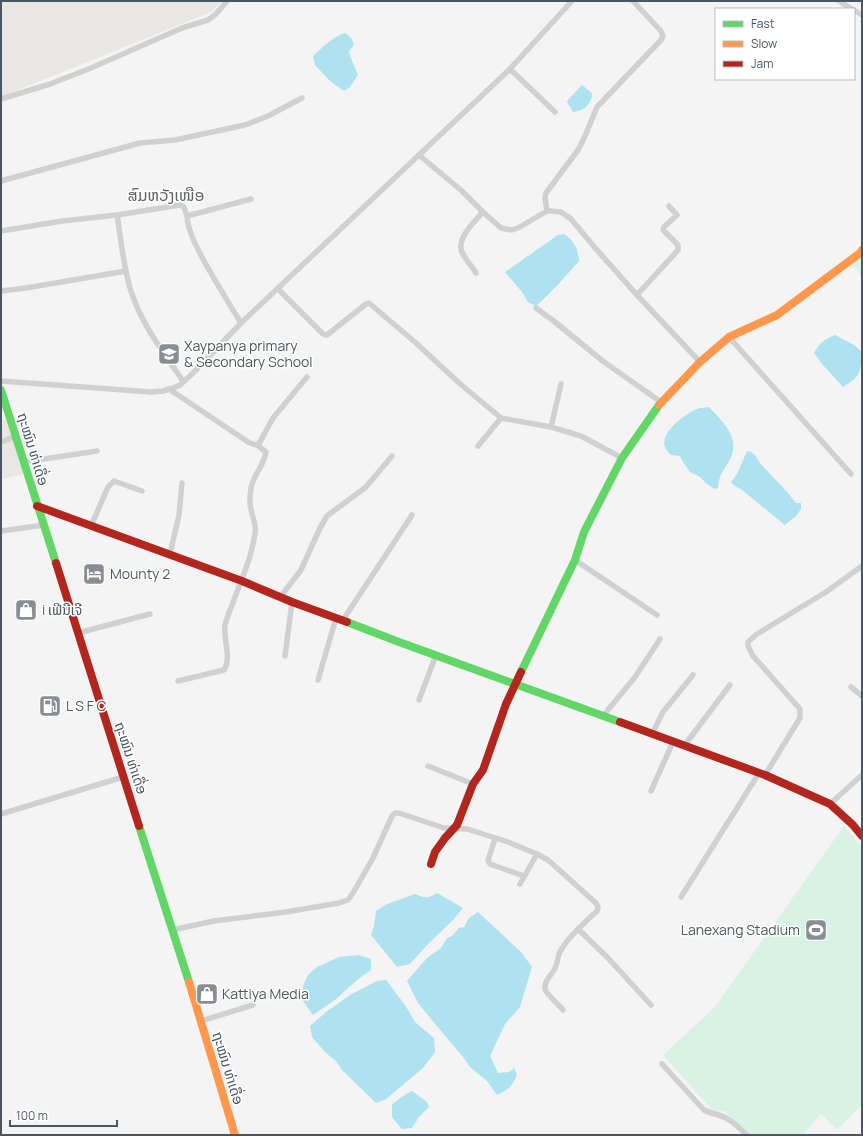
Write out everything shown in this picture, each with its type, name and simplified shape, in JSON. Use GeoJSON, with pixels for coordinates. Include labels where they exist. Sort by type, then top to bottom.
{"type":"FeatureCollection","features":[{"type":"Feature","properties":{"kind":"street"},"geometry":{"type":"LineString","coordinates":[[1,100],[50,84],[91,68],[182,28],[208,20],[216,14],[227,1]]}},
{"type":"Feature","properties":{"kind":"street"},"geometry":{"type":"LineString","coordinates":[[1,381],[151,392],[169,389],[180,385],[241,323],[510,69],[572,1]]}},
{"type":"Feature","properties":{"kind":"street"},"geometry":{"type":"LineString","coordinates":[[547,211],[545,198],[546,193],[578,150],[597,106],[661,40],[663,36],[660,30],[633,1]]}},
{"type":"Feature","properties":{"kind":"street"},"geometry":{"type":"LineString","coordinates":[[839,1],[851,8]]}},
{"type":"Feature","properties":{"kind":"street"},"geometry":{"type":"LineString","coordinates":[[510,69],[555,112]]}},
{"type":"Feature","properties":{"kind":"street"},"geometry":{"type":"LineString","coordinates":[[1,181],[140,143],[175,140],[245,125],[268,116],[302,98]]}},
{"type":"Feature","properties":{"kind":"street"},"geometry":{"type":"LineString","coordinates":[[419,155],[462,191],[501,228],[512,230],[518,228],[547,211],[561,212],[571,219],[637,295],[700,362]]}},
{"type":"Feature","properties":{"kind":"street"},"geometry":{"type":"LineString","coordinates":[[187,216],[251,199]]}},
{"type":"Feature","properties":{"kind":"street"},"geometry":{"type":"LineString","coordinates":[[1,232],[62,221],[117,215],[180,205],[184,207],[187,221],[195,243],[211,274],[241,323]]}},
{"type":"Feature","properties":{"kind":"street"},"geometry":{"type":"LineString","coordinates":[[637,295],[678,250],[678,245],[663,230],[664,227],[676,215],[669,206]]}},
{"type":"Feature","properties":{"kind":"street"},"geometry":{"type":"LineString","coordinates":[[476,273],[464,257],[460,246],[463,237],[483,212]]}},
{"type":"Feature","properties":{"kind":"street"},"geometry":{"type":"LineString","coordinates":[[117,215],[126,271],[132,295],[144,322],[183,381]]}},
{"type":"Feature","properties":{"kind":"street"},"geometry":{"type":"LineString","coordinates":[[431,864],[435,852],[457,825],[473,784],[483,770],[506,704],[575,560],[584,532],[622,458],[661,402],[700,362],[729,337],[777,315],[862,250]]}},
{"type":"Feature","properties":{"kind":"street"},"geometry":{"type":"LineString","coordinates":[[1,291],[126,271]]}},
{"type":"Feature","properties":{"kind":"street"},"geometry":{"type":"LineString","coordinates":[[278,289],[323,334],[327,335],[369,303],[416,342],[458,382],[501,418],[551,427],[581,436],[622,458]]}},
{"type":"Feature","properties":{"kind":"street"},"geometry":{"type":"LineString","coordinates":[[536,308],[556,322],[604,362],[661,402]]}},
{"type":"Feature","properties":{"kind":"street"},"geometry":{"type":"LineString","coordinates":[[729,337],[851,474]]}},
{"type":"Feature","properties":{"kind":"street"},"geometry":{"type":"LineString","coordinates":[[257,445],[272,418],[307,377]]}},
{"type":"Feature","properties":{"kind":"street"},"geometry":{"type":"LineString","coordinates":[[551,427],[561,384]]}},
{"type":"Feature","properties":{"kind":"street"},"geometry":{"type":"LineString","coordinates":[[169,389],[248,442],[257,445],[266,452],[262,466],[251,488],[249,502],[256,526],[256,532],[249,560],[224,631],[228,661],[227,666],[224,670],[178,681]]}},
{"type":"Feature","properties":{"kind":"street","name":"ຖະໝົນ ທ່າເດື່ອ"},"geometry":{"type":"LineString","coordinates":[[1,390],[201,1021],[235,1135]]}},
{"type":"Feature","properties":{"kind":"street"},"geometry":{"type":"LineString","coordinates":[[478,446],[501,418]]}},
{"type":"Feature","properties":{"kind":"street"},"geometry":{"type":"LineString","coordinates":[[1,442],[16,436]]}},
{"type":"Feature","properties":{"kind":"street"},"geometry":{"type":"LineString","coordinates":[[24,462],[97,451]]}},
{"type":"Feature","properties":{"kind":"street"},"geometry":{"type":"LineString","coordinates":[[280,596],[301,570],[327,516],[366,487],[392,456]]}},
{"type":"Feature","properties":{"kind":"street"},"geometry":{"type":"LineString","coordinates":[[91,526],[108,487],[114,481],[142,492]]}},
{"type":"Feature","properties":{"kind":"street"},"geometry":{"type":"LineString","coordinates":[[170,554],[179,515],[182,483]]}},
{"type":"Feature","properties":{"kind":"street"},"geometry":{"type":"LineString","coordinates":[[37,506],[242,580],[292,602],[399,642],[762,774],[830,804],[853,825],[862,836]]}},
{"type":"Feature","properties":{"kind":"street"},"geometry":{"type":"LineString","coordinates":[[318,680],[340,619],[412,515]]}},
{"type":"Feature","properties":{"kind":"street"},"geometry":{"type":"LineString","coordinates":[[1,531],[44,525]]}},
{"type":"Feature","properties":{"kind":"street"},"geometry":{"type":"LineString","coordinates":[[575,560],[657,615]]}},
{"type":"Feature","properties":{"kind":"street"},"geometry":{"type":"LineString","coordinates":[[681,897],[800,718],[800,709],[753,656],[748,646],[748,642],[757,634],[826,592],[862,566]]}},
{"type":"Feature","properties":{"kind":"street"},"geometry":{"type":"LineString","coordinates":[[285,656],[292,602]]}},
{"type":"Feature","properties":{"kind":"street"},"geometry":{"type":"LineString","coordinates":[[78,633],[150,614]]}},
{"type":"Feature","properties":{"kind":"street"},"geometry":{"type":"LineString","coordinates":[[603,716],[635,677],[660,639]]}},
{"type":"Feature","properties":{"kind":"street"},"geometry":{"type":"LineString","coordinates":[[419,700],[436,655]]}},
{"type":"Feature","properties":{"kind":"street"},"geometry":{"type":"LineString","coordinates":[[652,734],[663,712],[693,675]]}},
{"type":"Feature","properties":{"kind":"street"},"geometry":{"type":"LineString","coordinates":[[684,746],[730,685]]}},
{"type":"Feature","properties":{"kind":"street"},"geometry":{"type":"LineString","coordinates":[[851,687],[862,696]]}},
{"type":"Feature","properties":{"kind":"street"},"geometry":{"type":"LineString","coordinates":[[651,791],[673,742]]}},
{"type":"Feature","properties":{"kind":"street"},"geometry":{"type":"LineString","coordinates":[[428,766],[473,784]]}},
{"type":"Feature","properties":{"kind":"street"},"geometry":{"type":"LineString","coordinates":[[830,804],[862,775]]}},
{"type":"Feature","properties":{"kind":"street"},"geometry":{"type":"LineString","coordinates":[[1,814],[123,777]]}},
{"type":"Feature","properties":{"kind":"street"},"geometry":{"type":"LineString","coordinates":[[172,930],[214,921],[286,912],[339,903],[348,900],[373,858],[390,819],[395,813],[444,828],[467,829],[508,842],[536,854],[548,860],[596,903],[598,907],[597,911],[561,949],[555,969],[545,982],[546,992],[563,1010]]}},
{"type":"Feature","properties":{"kind":"street"},"geometry":{"type":"LineString","coordinates":[[495,839],[488,860],[490,864],[524,876]]}},
{"type":"Feature","properties":{"kind":"street"},"geometry":{"type":"LineString","coordinates":[[520,884],[536,854]]}},
{"type":"Feature","properties":{"kind":"street"},"geometry":{"type":"LineString","coordinates":[[578,930],[608,958],[651,1005]]}},
{"type":"Feature","properties":{"kind":"street"},"geometry":{"type":"LineString","coordinates":[[201,1021],[253,1005]]}},
{"type":"Feature","properties":{"kind":"street"},"geometry":{"type":"LineString","coordinates":[[662,1064],[704,1110],[727,1118],[747,1135]]}},
{"type":"Feature","properties":{"kind":"shaded area"},"geometry":{"type":"Polygon","coordinates":[[[1,1],[222,1],[211,12],[1,97],[1,1]]]}},
{"type":"Feature","properties":{"kind":"shaded area"},"geometry":{"type":"Polygon","coordinates":[[[10,418],[27,473],[1,479],[1,420],[10,418]]]}},
{"type":"Feature","properties":{"kind":"green space"},"geometry":{"type":"Polygon","coordinates":[[[862,250],[862,277],[850,260],[862,250]]]}},
{"type":"Feature","properties":{"kind":"green space","name":"Lanexang Stadium"},"geometry":{"type":"Polygon","coordinates":[[[844,826],[862,847],[862,1105],[837,1130],[821,1114],[803,1135],[750,1135],[724,1111],[714,1112],[663,1055],[714,1008],[844,826]]]}},
{"type":"Feature","properties":{"kind":"water"},"geometry":{"type":"Polygon","coordinates":[[[345,33],[351,38],[354,44],[349,52],[358,75],[350,87],[344,91],[330,81],[315,65],[313,56],[332,40],[345,33]]]}},
{"type":"Feature","properties":{"kind":"water"},"geometry":{"type":"Polygon","coordinates":[[[582,85],[592,93],[591,100],[587,106],[581,110],[573,112],[567,101],[582,85]]]}},
{"type":"Feature","properties":{"kind":"water"},"geometry":{"type":"Polygon","coordinates":[[[564,234],[575,245],[578,252],[579,261],[553,290],[536,306],[528,302],[522,292],[505,272],[558,235],[564,234]]]}},
{"type":"Feature","properties":{"kind":"water"},"geometry":{"type":"Polygon","coordinates":[[[835,335],[854,345],[862,352],[859,373],[854,379],[843,387],[814,353],[823,341],[835,335]]]}},
{"type":"Feature","properties":{"kind":"water"},"geometry":{"type":"Polygon","coordinates":[[[709,407],[726,426],[733,439],[732,455],[720,478],[718,488],[714,489],[700,477],[690,472],[680,456],[671,455],[665,448],[664,441],[666,435],[680,419],[697,409],[709,407]]]}},
{"type":"Feature","properties":{"kind":"water"},"geometry":{"type":"Polygon","coordinates":[[[747,451],[755,455],[760,463],[796,503],[801,503],[801,509],[796,516],[785,525],[731,482],[737,474],[747,451]]]}},
{"type":"Feature","properties":{"kind":"water"},"geometry":{"type":"Polygon","coordinates":[[[437,893],[463,908],[410,964],[397,967],[371,935],[376,911],[387,904],[415,894],[426,897],[437,893]]]}},
{"type":"Feature","properties":{"kind":"water"},"geometry":{"type":"Polygon","coordinates":[[[478,912],[522,953],[532,967],[520,1007],[505,1024],[490,1056],[498,1073],[509,1072],[514,1068],[517,1075],[510,1087],[497,1095],[487,1081],[470,1067],[418,1003],[407,981],[427,958],[441,948],[447,938],[452,936],[459,928],[464,927],[469,918],[478,912]]]}},
{"type":"Feature","properties":{"kind":"water"},"geometry":{"type":"Polygon","coordinates":[[[359,955],[371,959],[371,970],[357,980],[335,1000],[313,1015],[301,998],[304,983],[308,975],[317,967],[339,957],[359,955]]]}},
{"type":"Feature","properties":{"kind":"water"},"geometry":{"type":"Polygon","coordinates":[[[386,980],[405,1005],[415,1022],[434,1038],[435,1052],[423,1068],[386,1099],[376,1103],[342,1070],[336,1061],[326,1053],[312,1037],[310,1026],[326,1012],[350,995],[377,981],[386,980]]]}},
{"type":"Feature","properties":{"kind":"water"},"geometry":{"type":"Polygon","coordinates":[[[412,1091],[427,1102],[429,1107],[419,1117],[412,1128],[402,1129],[392,1117],[392,1104],[412,1091]]]}},
{"type":"Feature","properties":{"kind":"traffic: fast"},"geometry":{"type":"LineString","coordinates":[[1,390],[56,563]]}},
{"type":"Feature","properties":{"kind":"traffic: fast"},"geometry":{"type":"LineString","coordinates":[[521,672],[575,560],[584,532],[622,458],[659,405]]}},
{"type":"Feature","properties":{"kind":"traffic: fast"},"geometry":{"type":"LineString","coordinates":[[347,622],[620,722]]}},
{"type":"Feature","properties":{"kind":"traffic: fast"},"geometry":{"type":"LineString","coordinates":[[139,826],[189,982]]}},
{"type":"Feature","properties":{"kind":"traffic: slow"},"geometry":{"type":"LineString","coordinates":[[659,405],[700,362],[729,337],[777,315],[862,250]]}},
{"type":"Feature","properties":{"kind":"traffic: slow"},"geometry":{"type":"LineString","coordinates":[[189,982],[235,1135]]}},
{"type":"Feature","properties":{"kind":"traffic: jam"},"geometry":{"type":"LineString","coordinates":[[37,506],[242,581],[292,602],[347,622]]}},
{"type":"Feature","properties":{"kind":"traffic: jam"},"geometry":{"type":"LineString","coordinates":[[56,563],[139,826]]}},
{"type":"Feature","properties":{"kind":"traffic: jam"},"geometry":{"type":"LineString","coordinates":[[431,864],[435,852],[457,825],[473,784],[483,770],[506,704],[521,672]]}},
{"type":"Feature","properties":{"kind":"traffic: jam"},"geometry":{"type":"LineString","coordinates":[[620,722],[765,775],[830,804],[853,825],[862,836]]}},
{"type":"Feature","properties":{"kind":"place","name":"Xaypanya primary & Secondary School"},"geometry":{"type":"Point","coordinates":[169,354]}},
{"type":"Feature","properties":{"kind":"place","name":"Mounty 2"},"geometry":{"type":"Point","coordinates":[94,574]}},
{"type":"Feature","properties":{"kind":"place","name":"i ເຟີນີເຈີ"},"geometry":{"type":"Point","coordinates":[26,610]}},
{"type":"Feature","properties":{"kind":"place","name":"L S F C"},"geometry":{"type":"Point","coordinates":[50,706]}},
{"type":"Feature","properties":{"kind":"place","name":"Lanexang Stadium"},"geometry":{"type":"Point","coordinates":[816,930]}},
{"type":"Feature","properties":{"kind":"place","name":"Kattiya Media"},"geometry":{"type":"Point","coordinates":[207,994]}},
{"type":"Feature","properties":{"kind":"district","name":"ສົມຫວັງເໜືອ"},"geometry":{"type":"Point","coordinates":[166,195]}}]}
